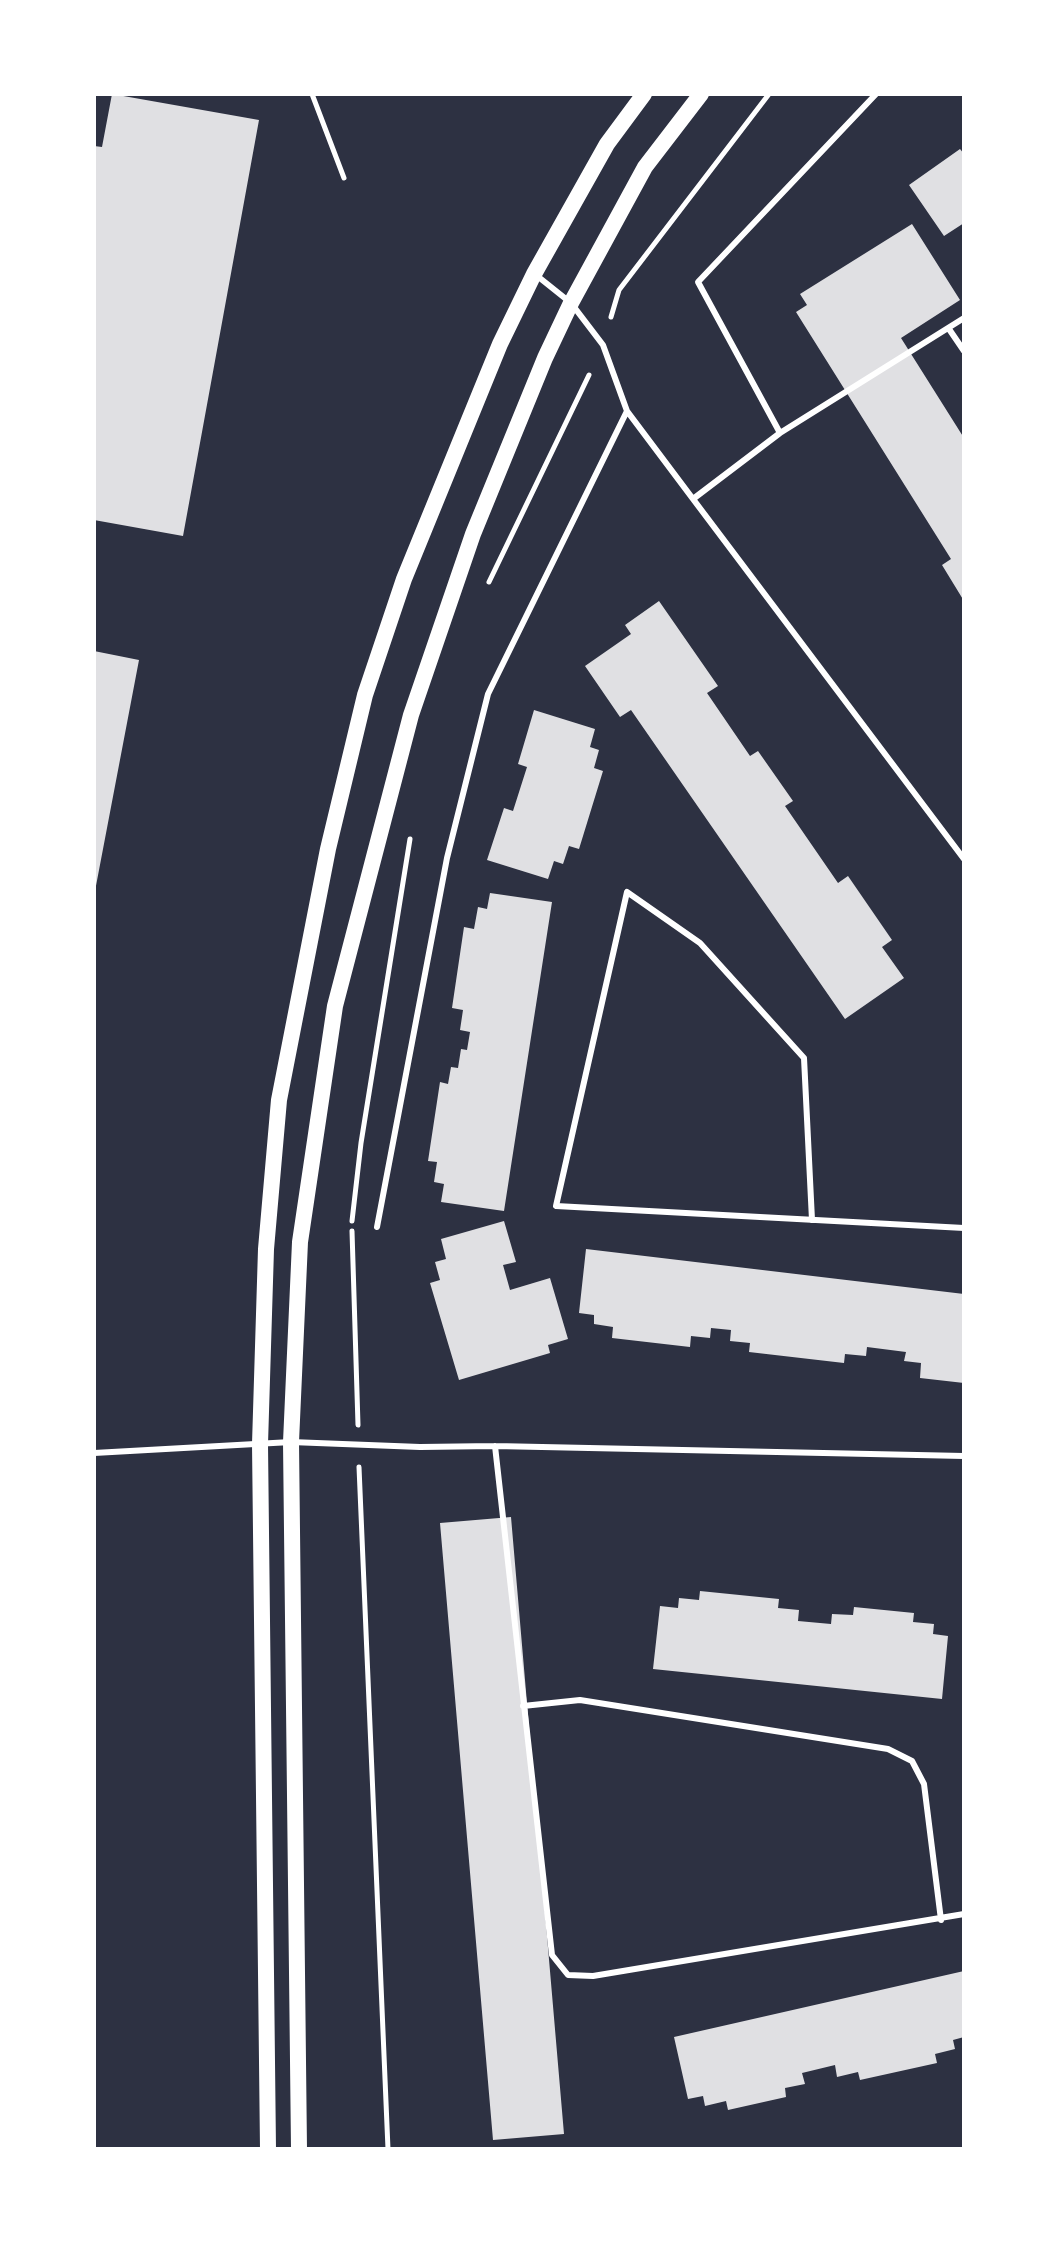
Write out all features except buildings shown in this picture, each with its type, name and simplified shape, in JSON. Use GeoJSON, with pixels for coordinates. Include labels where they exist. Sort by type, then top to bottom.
{"type":"FeatureCollection","features":[{"type":"Feature","properties":{"kind":"main road"},"geometry":{"type":"LineString","coordinates":[[268,2149],[260,1444],[266,1249],[279,1100],[328,849],[365,695],[404,579],[500,344],[534,274],[607,144],[644,94]]}},
{"type":"Feature","properties":{"kind":"main road"},"geometry":{"type":"LineString","coordinates":[[299,2149],[291,1442],[300,1242],[335,1006],[411,715],[473,534],[545,358],[571,303],[645,167],[701,94]]}},
{"type":"Feature","properties":{"kind":"lane"},"geometry":{"type":"LineString","coordinates":[[780,433],[698,282],[876,94]]}},
{"type":"Feature","properties":{"kind":"lane"},"geometry":{"type":"LineString","coordinates":[[534,274],[571,303],[603,345],[627,411],[964,859]]}},
{"type":"Feature","properties":{"kind":"lane"},"geometry":{"type":"LineString","coordinates":[[693,499],[780,433],[964,318]]}},
{"type":"Feature","properties":{"kind":"lane"},"geometry":{"type":"LineString","coordinates":[[949,329],[964,351]]}},
{"type":"Feature","properties":{"kind":"lane"},"geometry":{"type":"LineString","coordinates":[[377,1227],[447,858],[488,694],[627,411]]}},
{"type":"Feature","properties":{"kind":"lane"},"geometry":{"type":"LineString","coordinates":[[812,1220],[804,1058],[700,943],[627,892],[556,1206],[812,1220],[964,1228]]}},
{"type":"Feature","properties":{"kind":"lane"},"geometry":{"type":"LineString","coordinates":[[94,1453],[291,1442],[358,1446],[964,1456]]}},
{"type":"Feature","properties":{"kind":"lane"},"geometry":{"type":"LineString","coordinates":[[495,1446],[552,1955],[568,1975],[593,1976],[964,1914]]}},
{"type":"Feature","properties":{"kind":"lane"},"geometry":{"type":"LineString","coordinates":[[523,1706],[580,1700],[888,1749],[912,1761],[924,1784],[941,1920]]}},
{"type":"Feature","properties":{"kind":"path"},"geometry":{"type":"LineString","coordinates":[[312,94],[344,178]]}},
{"type":"Feature","properties":{"kind":"path"},"geometry":{"type":"LineString","coordinates":[[484,591],[603,345],[619,290],[769,94]]}},
{"type":"Feature","properties":{"kind":"path"},"geometry":{"type":"LineString","coordinates":[[388,2149],[358,1446],[352,1219],[361,1143],[411,835]]}}]}
